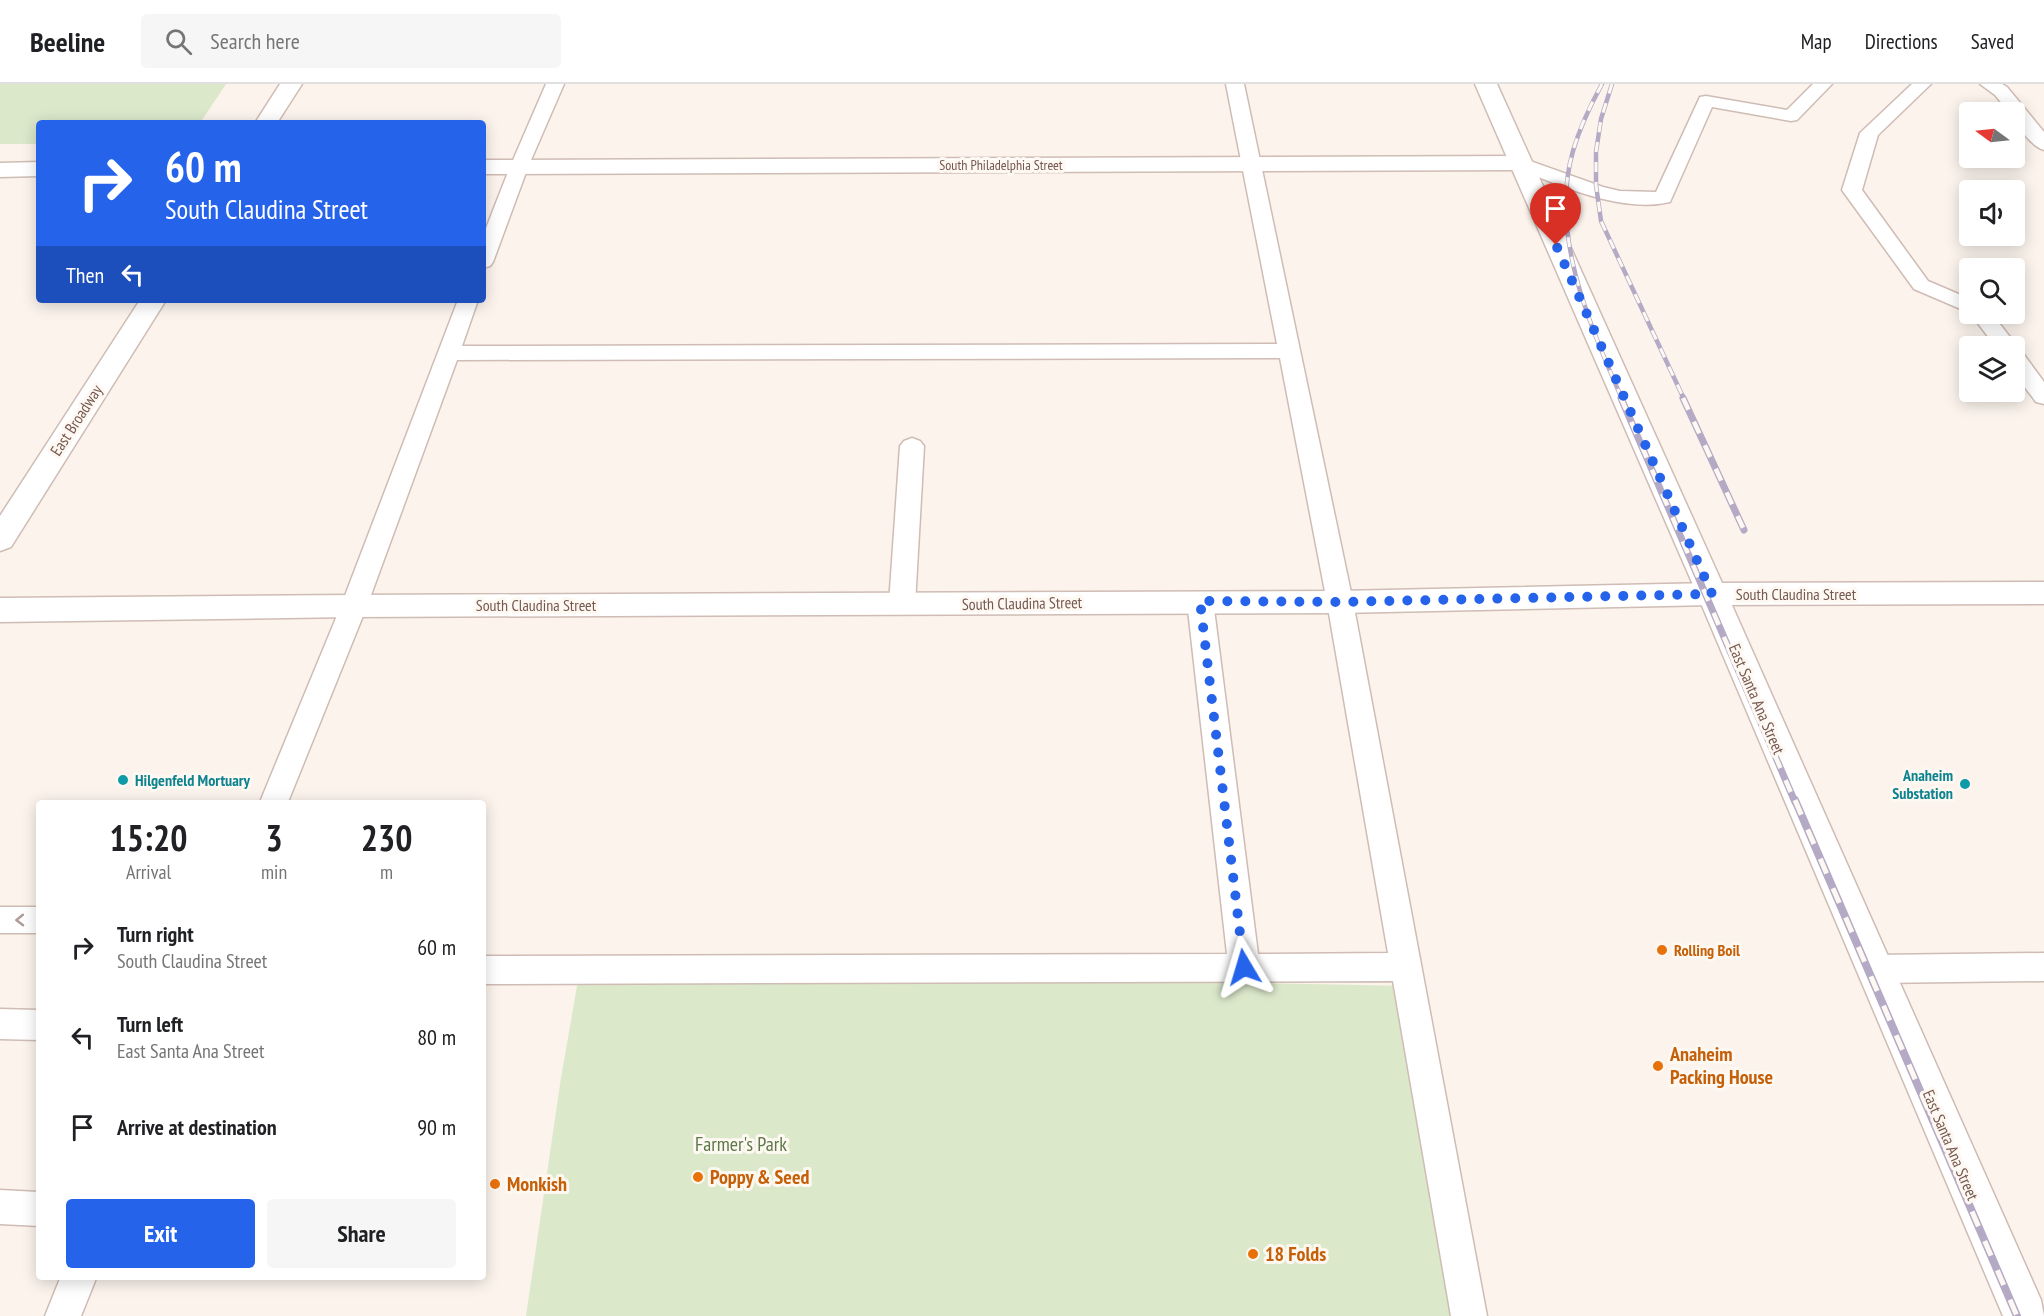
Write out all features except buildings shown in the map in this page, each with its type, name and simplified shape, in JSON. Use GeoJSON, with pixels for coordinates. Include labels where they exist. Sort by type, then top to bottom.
{"type":"FeatureCollection","features":[{"type":"Feature","properties":{"kind":"street"},"geometry":{"type":"LineString","coordinates":[[268,120],[291,84]]}},
{"type":"Feature","properties":{"kind":"street","name":"East Santa Ana Street"},"geometry":{"type":"LineString","coordinates":[[1486,84],[1519,163],[1712,594],[2025,1316]]}},
{"type":"Feature","properties":{"kind":"street","name":"South Philadelphia Street"},"geometry":{"type":"LineString","coordinates":[[486,168],[1519,163]]}},
{"type":"Feature","properties":{"kind":"street"},"geometry":{"type":"LineString","coordinates":[[0,170],[36,170]]}},
{"type":"Feature","properties":{"kind":"street","name":"East Broadway"},"geometry":{"type":"LineString","coordinates":[[0,540],[151,303]]}},
{"type":"Feature","properties":{"kind":"street","name":"South Claudina Street"},"geometry":{"type":"LineString","coordinates":[[0,610],[354,606],[1340,602],[1712,594],[2044,593]]}},
{"type":"Feature","properties":{"kind":"lane"},"geometry":{"type":"LineString","coordinates":[[486,254],[519,167],[555,84]]}},
{"type":"Feature","properties":{"kind":"lane"},"geometry":{"type":"LineString","coordinates":[[1235,84],[1340,602],[1468,1316]]}},
{"type":"Feature","properties":{"kind":"lane"},"geometry":{"type":"LineString","coordinates":[[1519,163],[1566,181],[1620,197],[1663,198],[1706,101],[1791,116],[1824,84]]}},
{"type":"Feature","properties":{"kind":"lane"},"geometry":{"type":"LineString","coordinates":[[1922,84],[1869,133],[1852,190],[1921,285],[1959,302]]}},
{"type":"Feature","properties":{"kind":"lane"},"geometry":{"type":"LineString","coordinates":[[1989,84],[2001,91],[2044,144]]}},
{"type":"Feature","properties":{"kind":"lane"},"geometry":{"type":"LineString","coordinates":[[275,800],[354,606],[467,303]]}},
{"type":"Feature","properties":{"kind":"lane"},"geometry":{"type":"LineString","coordinates":[[1990,324],[1999,336]]}},
{"type":"Feature","properties":{"kind":"lane"},"geometry":{"type":"LineString","coordinates":[[448,353],[1290,351]]}},
{"type":"Feature","properties":{"kind":"lane"},"geometry":{"type":"LineString","coordinates":[[2025,372],[2044,397]]}},
{"type":"Feature","properties":{"kind":"lane"},"geometry":{"type":"LineString","coordinates":[[902,604],[912,446]]}},
{"type":"Feature","properties":{"kind":"lane"},"geometry":{"type":"LineString","coordinates":[[1200,601],[1244,967]]}},
{"type":"Feature","properties":{"kind":"lane"},"geometry":{"type":"LineString","coordinates":[[0,920],[36,920]]}},
{"type":"Feature","properties":{"kind":"lane"},"geometry":{"type":"LineString","coordinates":[[486,970],[1406,967]]}},
{"type":"Feature","properties":{"kind":"lane"},"geometry":{"type":"LineString","coordinates":[[1875,969],[2044,967]]}},
{"type":"Feature","properties":{"kind":"lane"},"geometry":{"type":"LineString","coordinates":[[0,1024],[36,1025]]}},
{"type":"Feature","properties":{"kind":"lane"},"geometry":{"type":"LineString","coordinates":[[0,1208],[36,1209]]}},
{"type":"Feature","properties":{"kind":"lane"},"geometry":{"type":"LineString","coordinates":[[63,1316],[77,1280]]}},
{"type":"Feature","properties":{"kind":"green space"},"geometry":{"type":"Polygon","coordinates":[[[0,84],[226,84],[202,120],[36,120],[36,144],[0,144],[0,84]]]}},
{"type":"Feature","properties":{"kind":"green space","name":"Farmer's Park"},"geometry":{"type":"Polygon","coordinates":[[[580,969],[1409,986],[1468,1316],[526,1316],[561,1078],[580,969]]]}},
{"type":"Feature","properties":{"kind":"railway"},"geometry":{"type":"LineString","coordinates":[[1602,84],[1573,151],[1567,182],[1566,214],[1576,278],[1597,341],[1622,399]]}},
{"type":"Feature","properties":{"kind":"railway"},"geometry":{"type":"LineString","coordinates":[[1612,84],[1601,119],[1596,152],[1596,185],[1601,221],[1684,399]]}},
{"type":"Feature","properties":{"kind":"railway"},"geometry":{"type":"LineString","coordinates":[[1621,398],[1795,802]]}},
{"type":"Feature","properties":{"kind":"railway"},"geometry":{"type":"LineString","coordinates":[[1683,398],[1744,530]]}},
{"type":"Feature","properties":{"kind":"railway"},"geometry":{"type":"LineString","coordinates":[[1795,800],[2017,1316]]}},
{"type":"Feature","properties":{"kind":"place","name":"Hilgenfeld Mortuary"},"geometry":{"type":"Point","coordinates":[123,780]}},
{"type":"Feature","properties":{"kind":"place","name":"Anaheim Substation"},"geometry":{"type":"Point","coordinates":[1965,784]}},
{"type":"Feature","properties":{"kind":"place","name":"Rolling Boil"},"geometry":{"type":"Point","coordinates":[1662,950]}},
{"type":"Feature","properties":{"kind":"place","name":"Anaheim Packing House"},"geometry":{"type":"Point","coordinates":[1658,1066]}},
{"type":"Feature","properties":{"kind":"place","name":"Poppy & Seed"},"geometry":{"type":"Point","coordinates":[698,1177]}},
{"type":"Feature","properties":{"kind":"place","name":"Monkish"},"geometry":{"type":"Point","coordinates":[495,1184]}},
{"type":"Feature","properties":{"kind":"place","name":"18 Folds"},"geometry":{"type":"Point","coordinates":[1253,1254]}},
{"type":"Feature","properties":{"kind":"route"},"geometry":{"type":"LineString","coordinates":[[1244,967],[1200,601],[1340,602],[1712,594],[1556,245]]}}]}
